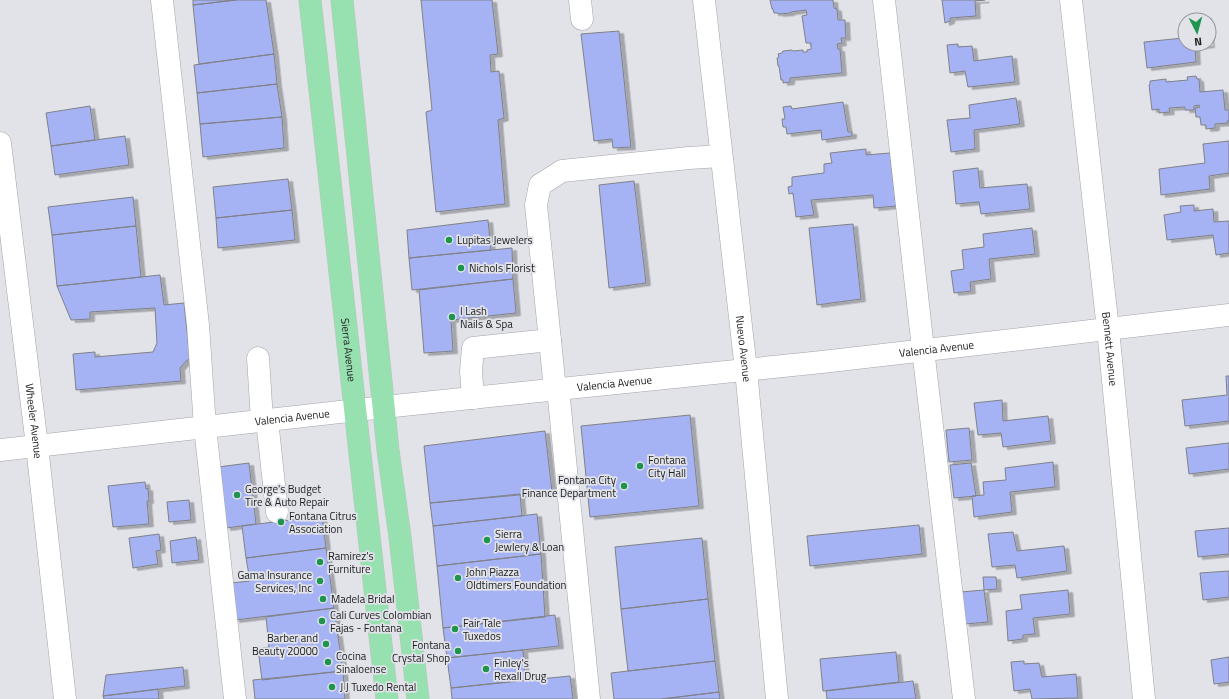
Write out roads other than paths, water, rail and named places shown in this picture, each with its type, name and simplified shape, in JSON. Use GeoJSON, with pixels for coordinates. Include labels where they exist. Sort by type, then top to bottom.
{"type":"FeatureCollection","features":[{"type":"Feature","properties":{"kind":"main road","name":"Sierra Avenue"},"geometry":{"type":"LineString","coordinates":[[310,0],[387,699]]}},
{"type":"Feature","properties":{"kind":"main road"},"geometry":{"type":"LineString","coordinates":[[342,0],[384,407],[418,699]]}},
{"type":"Feature","properties":{"kind":"street"},"geometry":{"type":"LineString","coordinates":[[162,0],[198,325],[205,427],[235,699]]}},
{"type":"Feature","properties":{"kind":"street","name":"Nuevo Avenue"},"geometry":{"type":"LineString","coordinates":[[704,0],[746,370],[777,699]]}},
{"type":"Feature","properties":{"kind":"street"},"geometry":{"type":"LineString","coordinates":[[884,0],[964,699]]}},
{"type":"Feature","properties":{"kind":"street","name":"Bennett Avenue"},"geometry":{"type":"LineString","coordinates":[[1071,0],[1108,329],[1144,699]]}},
{"type":"Feature","properties":{"kind":"street","name":"Wheeler Avenue"},"geometry":{"type":"LineString","coordinates":[[0,143],[37,446],[65,699]]}},
{"type":"Feature","properties":{"kind":"street"},"geometry":{"type":"LineString","coordinates":[[589,699],[557,389],[550,340],[536,205],[540,185],[562,172],[689,158],[722,156]]}},
{"type":"Feature","properties":{"kind":"street","name":"Valencia Avenue"},"geometry":{"type":"LineString","coordinates":[[0,450],[355,410],[746,370],[1229,315]]}},
{"type":"Feature","properties":{"kind":"street"},"geometry":{"type":"LineString","coordinates":[[473,398],[471,371],[473,348],[550,340]]}},
{"type":"Feature","properties":{"kind":"street"},"geometry":{"type":"LineString","coordinates":[[258,358],[277,512]]}},
{"type":"Feature","properties":{"kind":"place","name":"Lupitas Jewelers"},"geometry":{"type":"Point","coordinates":[449,240]}},
{"type":"Feature","properties":{"kind":"place","name":"Nichols Florist"},"geometry":{"type":"Point","coordinates":[461,268]}},
{"type":"Feature","properties":{"kind":"place","name":"I Lash Nails & Spa"},"geometry":{"type":"Point","coordinates":[452,317]}},
{"type":"Feature","properties":{"kind":"place","name":"Fontana City Hall"},"geometry":{"type":"Point","coordinates":[640,466]}},
{"type":"Feature","properties":{"kind":"place","name":"Fontana City Finance Department"},"geometry":{"type":"Point","coordinates":[624,486]}},
{"type":"Feature","properties":{"kind":"place","name":"George's Budget Tire & Auto Repair"},"geometry":{"type":"Point","coordinates":[237,495]}},
{"type":"Feature","properties":{"kind":"place","name":"Fontana Citrus Association"},"geometry":{"type":"Point","coordinates":[281,522]}},
{"type":"Feature","properties":{"kind":"place","name":"Sierra Jewlery & Loan"},"geometry":{"type":"Point","coordinates":[487,540]}},
{"type":"Feature","properties":{"kind":"place","name":"Ramirez's Furniture"},"geometry":{"type":"Point","coordinates":[320,562]}},
{"type":"Feature","properties":{"kind":"place","name":"John Piazza Oldtimers Foundation"},"geometry":{"type":"Point","coordinates":[458,578]}},
{"type":"Feature","properties":{"kind":"place","name":"Gama Insurance Services, Inc"},"geometry":{"type":"Point","coordinates":[320,581]}},
{"type":"Feature","properties":{"kind":"place","name":"Madela Bridal"},"geometry":{"type":"Point","coordinates":[323,599]}},
{"type":"Feature","properties":{"kind":"place","name":"Cali Curves Colombian Fajas - Fontana"},"geometry":{"type":"Point","coordinates":[322,621]}},
{"type":"Feature","properties":{"kind":"place","name":"Fair Tale Tuxedos"},"geometry":{"type":"Point","coordinates":[455,629]}},
{"type":"Feature","properties":{"kind":"place","name":"Barber and Beauty 20000"},"geometry":{"type":"Point","coordinates":[326,644]}},
{"type":"Feature","properties":{"kind":"place","name":"Fontana Crystal Shop"},"geometry":{"type":"Point","coordinates":[458,651]}},
{"type":"Feature","properties":{"kind":"place","name":"Cocina Sinaloense"},"geometry":{"type":"Point","coordinates":[328,662]}},
{"type":"Feature","properties":{"kind":"place","name":"Finley's Rexall Drug"},"geometry":{"type":"Point","coordinates":[486,669]}},
{"type":"Feature","properties":{"kind":"place","name":"J J Tuxedo Rental"},"geometry":{"type":"Point","coordinates":[332,687]}}]}
